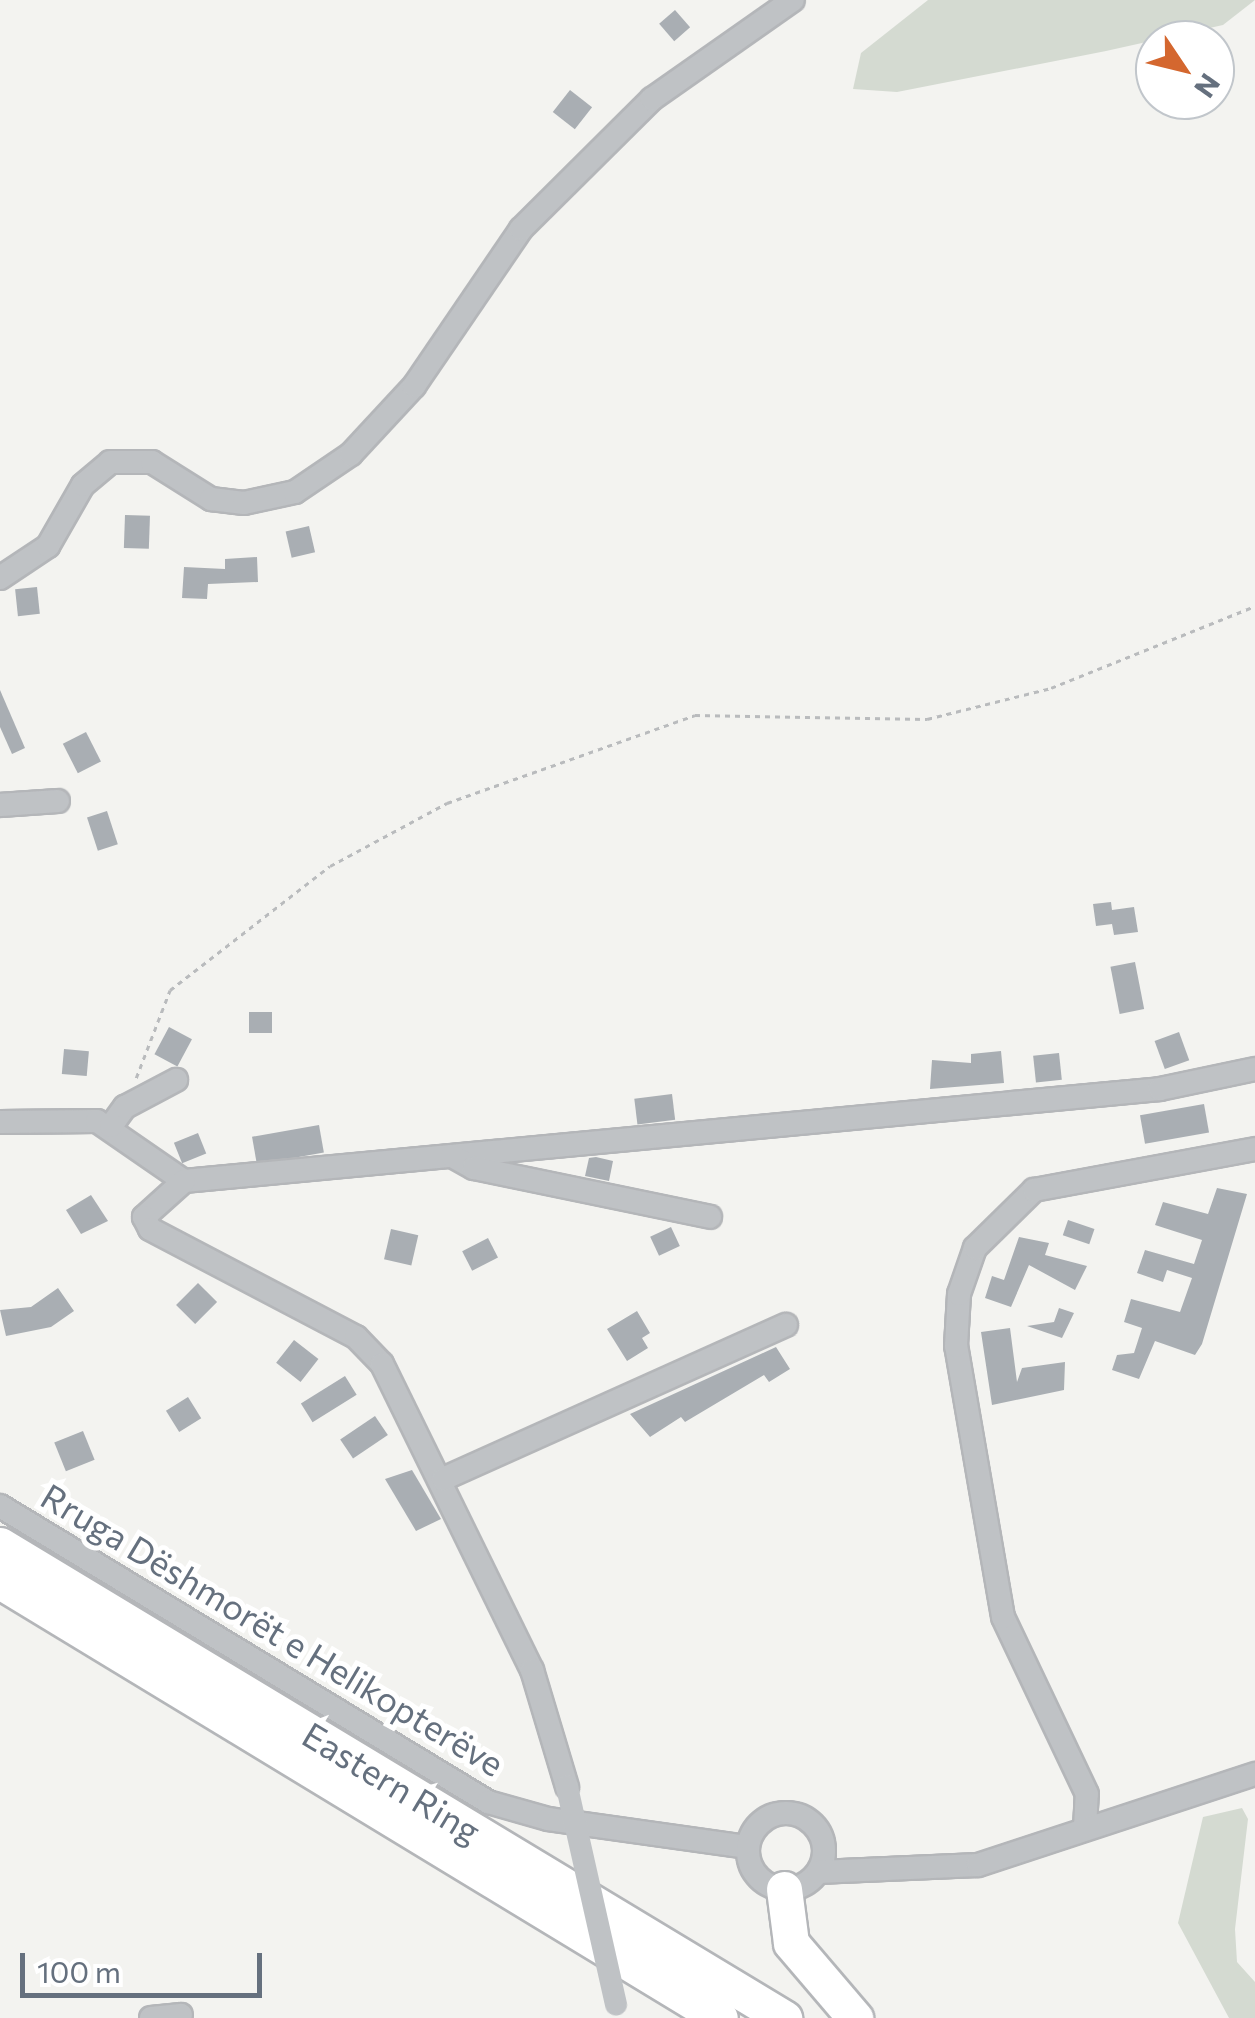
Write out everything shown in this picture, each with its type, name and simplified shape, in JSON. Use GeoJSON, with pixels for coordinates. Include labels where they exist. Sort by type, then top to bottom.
{"type":"FeatureCollection","features":[{"type":"Feature","properties":{"kind":"highway","name":"Eastern Ring"},"geometry":{"type":"LineString","coordinates":[[0,1544],[784,2018]]}},
{"type":"Feature","properties":{"kind":"highway","name":"Eastern Ring"},"geometry":{"type":"LineString","coordinates":[[0,1582],[720,2018]]}},
{"type":"Feature","properties":{"kind":"highway"},"geometry":{"type":"LineString","coordinates":[[784,1889],[791,1943],[854,2018]]}},
{"type":"Feature","properties":{"kind":"street"},"geometry":{"type":"LineString","coordinates":[[0,578],[48,546],[82,484],[110,462],[152,462],[211,498],[244,503],[295,492],[352,454],[405,398],[521,229],[652,99],[794,0]]}},
{"type":"Feature","properties":{"kind":"street"},"geometry":{"type":"LineString","coordinates":[[0,805],[58,802]]}},
{"type":"Feature","properties":{"kind":"street"},"geometry":{"type":"LineString","coordinates":[[618,2011],[567,1787],[532,1670],[443,1479],[371,1350],[144,1224],[184,1182],[1160,1089],[1255,1069]]}},
{"type":"Feature","properties":{"kind":"street"},"geometry":{"type":"LineString","coordinates":[[0,1122],[118,1117],[176,1080]]}},
{"type":"Feature","properties":{"kind":"street"},"geometry":{"type":"LineString","coordinates":[[118,1117],[184,1182]]}},
{"type":"Feature","properties":{"kind":"street"},"geometry":{"type":"LineString","coordinates":[[1086,1828],[1087,1794],[1003,1617],[956,1346],[959,1294],[975,1248],[1034,1190],[1255,1149]]}},
{"type":"Feature","properties":{"kind":"street"},"geometry":{"type":"LineString","coordinates":[[449,1154],[474,1168],[710,1217]]}},
{"type":"Feature","properties":{"kind":"street"},"geometry":{"type":"LineString","coordinates":[[443,1479],[786,1325]]}},
{"type":"Feature","properties":{"kind":"street","name":"Rruga Dëshmorët e Helikopterëve"},"geometry":{"type":"LineString","coordinates":[[0,1506],[488,1802],[548,1819],[748,1847]]}},
{"type":"Feature","properties":{"kind":"street"},"geometry":{"type":"LineString","coordinates":[[921,1872],[824,1848],[805,1818],[780,1813],[758,1824],[748,1847],[762,1881],[784,1889],[818,1872],[921,1872],[978,1865],[1255,1774]]}},
{"type":"Feature","properties":{"kind":"street"},"geometry":{"type":"LineString","coordinates":[[818,1872],[824,1848]]}},
{"type":"Feature","properties":{"kind":"street"},"geometry":{"type":"LineString","coordinates":[[151,2018],[181,2015]]}},
{"type":"Feature","properties":{"kind":"path"},"geometry":{"type":"LineString","coordinates":[[118,1117],[170,990],[330,866],[447,804],[695,715],[926,719],[1051,688],[1255,606]]}},
{"type":"Feature","properties":{"kind":"shaded area"},"geometry":{"type":"Polygon","coordinates":[[[928,0],[1255,0],[1229,20],[1135,20],[1135,45],[897,92],[853,89],[861,53],[928,0]]]}},
{"type":"Feature","properties":{"kind":"shaded area"},"geometry":{"type":"Polygon","coordinates":[[[1242,1808],[1248,1819],[1235,1929],[1237,1962],[1255,1982],[1255,2018],[1229,2018],[1178,1923],[1203,1817],[1242,1808]]]}},
{"type":"Feature","properties":{"kind":"building"},"geometry":{"type":"Polygon","coordinates":[[[675,10],[690,27],[674,41],[659,24],[675,10]]]}},
{"type":"Feature","properties":{"kind":"building"},"geometry":{"type":"Polygon","coordinates":[[[570,90],[592,107],[575,129],[553,112],[570,90]]]}},
{"type":"Feature","properties":{"kind":"building"},"geometry":{"type":"Polygon","coordinates":[[[125,515],[150,516],[149,549],[124,548],[125,515]]]}},
{"type":"Feature","properties":{"kind":"building"},"geometry":{"type":"Polygon","coordinates":[[[309,526],[315,552],[292,558],[286,531],[309,526]]]}},
{"type":"Feature","properties":{"kind":"building"},"geometry":{"type":"Polygon","coordinates":[[[257,557],[258,582],[208,584],[207,599],[182,598],[184,567],[225,569],[225,559],[257,557]]]}},
{"type":"Feature","properties":{"kind":"building"},"geometry":{"type":"Polygon","coordinates":[[[37,587],[40,614],[18,616],[15,589],[37,587]]]}},
{"type":"Feature","properties":{"kind":"building"},"geometry":{"type":"Polygon","coordinates":[[[0,690],[25,748],[12,754],[0,727],[0,690]]]}},
{"type":"Feature","properties":{"kind":"building"},"geometry":{"type":"Polygon","coordinates":[[[86,732],[101,761],[78,773],[63,744],[86,732]]]}},
{"type":"Feature","properties":{"kind":"building"},"geometry":{"type":"Polygon","coordinates":[[[107,811],[118,844],[98,851],[87,817],[107,811]]]}},
{"type":"Feature","properties":{"kind":"building"},"geometry":{"type":"Polygon","coordinates":[[[1111,902],[1112,910],[1134,907],[1138,932],[1114,935],[1112,924],[1096,926],[1093,904],[1111,902]]]}},
{"type":"Feature","properties":{"kind":"building"},"geometry":{"type":"Polygon","coordinates":[[[1135,962],[1144,1009],[1120,1014],[1110,967],[1135,962]]]}},
{"type":"Feature","properties":{"kind":"building"},"geometry":{"type":"Polygon","coordinates":[[[249,1012],[272,1012],[272,1033],[249,1033],[249,1012]]]}},
{"type":"Feature","properties":{"kind":"building"},"geometry":{"type":"Polygon","coordinates":[[[169,1027],[192,1039],[177,1067],[154,1054],[169,1027]]]}},
{"type":"Feature","properties":{"kind":"building"},"geometry":{"type":"Polygon","coordinates":[[[1179,1032],[1189,1060],[1165,1069],[1155,1041],[1179,1032]]]}},
{"type":"Feature","properties":{"kind":"building"},"geometry":{"type":"Polygon","coordinates":[[[64,1049],[89,1051],[87,1076],[62,1074],[64,1049]]]}},
{"type":"Feature","properties":{"kind":"building"},"geometry":{"type":"Polygon","coordinates":[[[1001,1051],[1004,1083],[930,1089],[932,1060],[971,1063],[971,1054],[1001,1051]]]}},
{"type":"Feature","properties":{"kind":"building"},"geometry":{"type":"Polygon","coordinates":[[[1059,1053],[1062,1080],[1036,1083],[1033,1056],[1059,1053]]]}},
{"type":"Feature","properties":{"kind":"building"},"geometry":{"type":"Polygon","coordinates":[[[672,1094],[675,1120],[637,1124],[634,1099],[672,1094]]]}},
{"type":"Feature","properties":{"kind":"building"},"geometry":{"type":"Polygon","coordinates":[[[1204,1104],[1209,1133],[1145,1144],[1140,1115],[1204,1104]]]}},
{"type":"Feature","properties":{"kind":"building"},"geometry":{"type":"Polygon","coordinates":[[[319,1125],[324,1153],[257,1164],[252,1137],[319,1125]]]}},
{"type":"Feature","properties":{"kind":"building"},"geometry":{"type":"Polygon","coordinates":[[[198,1133],[206,1153],[182,1163],[174,1143],[198,1133]]]}},
{"type":"Feature","properties":{"kind":"building"},"geometry":{"type":"Polygon","coordinates":[[[589,1158],[613,1161],[609,1181],[585,1176],[589,1158]]]}},
{"type":"Feature","properties":{"kind":"building"},"geometry":{"type":"Polygon","coordinates":[[[1217,1188],[1247,1194],[1202,1344],[1195,1355],[1155,1341],[1139,1379],[1112,1370],[1117,1355],[1134,1353],[1142,1328],[1124,1322],[1131,1299],[1180,1312],[1192,1278],[1167,1270],[1163,1282],[1137,1273],[1145,1250],[1194,1264],[1202,1240],[1155,1225],[1163,1202],[1208,1214],[1217,1188]]]}},
{"type":"Feature","properties":{"kind":"building"},"geometry":{"type":"Polygon","coordinates":[[[91,1195],[108,1221],[81,1234],[66,1210],[91,1195]]]}},
{"type":"Feature","properties":{"kind":"building"},"geometry":{"type":"Polygon","coordinates":[[[1068,1220],[1094,1229],[1089,1244],[1063,1235],[1068,1220]]]}},
{"type":"Feature","properties":{"kind":"building"},"geometry":{"type":"Polygon","coordinates":[[[671,1227],[680,1246],[659,1256],[650,1237],[671,1227]]]}},
{"type":"Feature","properties":{"kind":"building"},"geometry":{"type":"Polygon","coordinates":[[[391,1229],[418,1235],[411,1266],[384,1259],[391,1229]]]}},
{"type":"Feature","properties":{"kind":"building"},"geometry":{"type":"Polygon","coordinates":[[[1019,1237],[1049,1243],[1045,1255],[1087,1266],[1075,1290],[1029,1265],[1011,1307],[985,1298],[992,1276],[1004,1280],[1019,1237]]]}},
{"type":"Feature","properties":{"kind":"building"},"geometry":{"type":"Polygon","coordinates":[[[488,1238],[498,1258],[472,1271],[462,1251],[488,1238]]]}},
{"type":"Feature","properties":{"kind":"building"},"geometry":{"type":"Polygon","coordinates":[[[198,1283],[217,1302],[195,1324],[176,1305],[198,1283]]]}},
{"type":"Feature","properties":{"kind":"building"},"geometry":{"type":"Polygon","coordinates":[[[58,1288],[74,1311],[51,1327],[6,1336],[0,1310],[31,1307],[58,1288]]]}},
{"type":"Feature","properties":{"kind":"building"},"geometry":{"type":"Polygon","coordinates":[[[1059,1308],[1074,1313],[1062,1338],[1027,1326],[1054,1322],[1059,1308]]]}},
{"type":"Feature","properties":{"kind":"building"},"geometry":{"type":"Polygon","coordinates":[[[637,1311],[650,1333],[642,1338],[648,1348],[627,1361],[607,1329],[637,1311]]]}},
{"type":"Feature","properties":{"kind":"building"},"geometry":{"type":"Polygon","coordinates":[[[1010,1328],[1017,1382],[1022,1368],[1065,1362],[1064,1390],[992,1405],[981,1332],[1010,1328]]]}},
{"type":"Feature","properties":{"kind":"building"},"geometry":{"type":"Polygon","coordinates":[[[294,1340],[318,1359],[301,1382],[276,1363],[294,1340]]]}},
{"type":"Feature","properties":{"kind":"building"},"geometry":{"type":"Polygon","coordinates":[[[776,1347],[790,1369],[769,1382],[764,1375],[685,1422],[681,1417],[650,1437],[630,1414],[776,1347]]]}},
{"type":"Feature","properties":{"kind":"building"},"geometry":{"type":"Polygon","coordinates":[[[345,1376],[357,1395],[313,1422],[301,1404],[345,1376]]]}},
{"type":"Feature","properties":{"kind":"building"},"geometry":{"type":"Polygon","coordinates":[[[188,1397],[201,1418],[179,1432],[166,1411],[188,1397]]]}},
{"type":"Feature","properties":{"kind":"building"},"geometry":{"type":"Polygon","coordinates":[[[375,1416],[388,1435],[353,1459],[340,1439],[375,1416]]]}},
{"type":"Feature","properties":{"kind":"building"},"geometry":{"type":"Polygon","coordinates":[[[83,1431],[95,1460],[66,1471],[54,1443],[83,1431]]]}},
{"type":"Feature","properties":{"kind":"building"},"geometry":{"type":"Polygon","coordinates":[[[412,1470],[441,1519],[416,1531],[385,1479],[412,1470]]]}}]}
